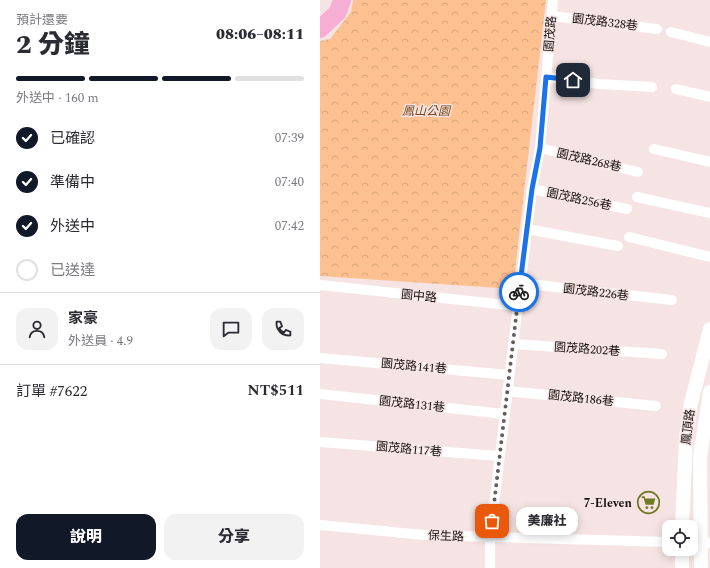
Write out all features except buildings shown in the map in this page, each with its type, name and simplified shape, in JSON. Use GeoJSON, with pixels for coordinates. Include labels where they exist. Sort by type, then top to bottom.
{"type":"FeatureCollection","features":[{"type":"Feature","properties":{"kind":"main road","name":"鳳頂路"},"geometry":{"type":"LineString","coordinates":[[682,520],[686,437],[690,403],[710,329]]}},
{"type":"Feature","properties":{"kind":"main road","name":"鳳頂路"},"geometry":{"type":"LineString","coordinates":[[701,568],[700,457],[710,392]]}},
{"type":"Feature","properties":{"kind":"main road"},"geometry":{"type":"LineString","coordinates":[[682,556],[682,568]]}},
{"type":"Feature","properties":{"kind":"street","name":"園茂路"},"geometry":{"type":"LineString","coordinates":[[490,568],[490,538],[499,456],[532,189],[540,148],[553,0]]}},
{"type":"Feature","properties":{"kind":"street","name":"園茂路328巷"},"geometry":{"type":"LineString","coordinates":[[552,16],[657,29]]}},
{"type":"Feature","properties":{"kind":"street"},"geometry":{"type":"LineString","coordinates":[[671,32],[710,42]]}},
{"type":"Feature","properties":{"kind":"street"},"geometry":{"type":"LineString","coordinates":[[546,77],[600,84],[652,87]]}},
{"type":"Feature","properties":{"kind":"street"},"geometry":{"type":"LineString","coordinates":[[676,89],[710,97]]}},
{"type":"Feature","properties":{"kind":"street","name":"園茂路268巷"},"geometry":{"type":"LineString","coordinates":[[540,148],[638,172]]}},
{"type":"Feature","properties":{"kind":"street"},"geometry":{"type":"LineString","coordinates":[[654,149],[710,162]]}},
{"type":"Feature","properties":{"kind":"street","name":"園茂路256巷"},"geometry":{"type":"LineString","coordinates":[[532,189],[627,209]]}},
{"type":"Feature","properties":{"kind":"street"},"geometry":{"type":"LineString","coordinates":[[637,197],[710,213]]}},
{"type":"Feature","properties":{"kind":"street"},"geometry":{"type":"LineString","coordinates":[[527,229],[618,246]]}},
{"type":"Feature","properties":{"kind":"street"},"geometry":{"type":"LineString","coordinates":[[629,237],[710,257]]}},
{"type":"Feature","properties":{"kind":"street","name":"園茂路226巷"},"geometry":{"type":"LineString","coordinates":[[520,283],[672,300]]}},
{"type":"Feature","properties":{"kind":"street","name":"園中路"},"geometry":{"type":"LineString","coordinates":[[320,285],[518,306]]}},
{"type":"Feature","properties":{"kind":"street","name":"園茂路202巷"},"geometry":{"type":"LineString","coordinates":[[513,344],[662,354]]}},
{"type":"Feature","properties":{"kind":"street","name":"園茂路141巷"},"geometry":{"type":"LineString","coordinates":[[320,358],[509,374]]}},
{"type":"Feature","properties":{"kind":"street","name":"園茂路186巷"},"geometry":{"type":"LineString","coordinates":[[507,390],[656,406]]}},
{"type":"Feature","properties":{"kind":"street","name":"園茂路131巷"},"geometry":{"type":"LineString","coordinates":[[320,394],[504,414]]}},
{"type":"Feature","properties":{"kind":"street","name":"園茂路117巷"},"geometry":{"type":"LineString","coordinates":[[320,442],[499,456]]}},
{"type":"Feature","properties":{"kind":"street","name":"保生路"},"geometry":{"type":"LineString","coordinates":[[320,524],[388,533],[490,538],[662,542]]}},
{"type":"Feature","properties":{"kind":"green space","name":"鳳山公園"},"geometry":{"type":"Polygon","coordinates":[[[353,0],[546,0],[513,289],[320,276],[320,41],[330,39],[351,12],[353,0]]]}},
{"type":"Feature","properties":{"kind":"waterway"},"geometry":{"type":"LineString","coordinates":[[320,29],[338,12],[342,0]]}},
{"type":"Feature","properties":{"kind":"way so far"},"geometry":{"type":"LineString","coordinates":[[492,521],[500,442],[519,292]]}},
{"type":"Feature","properties":{"kind":"place","name":"7-Eleven"},"geometry":{"type":"Point","coordinates":[648,503]}},
{"type":"Feature","properties":{"kind":"place","name":"美廉社"},"geometry":{"type":"Point","coordinates":[492,521]}},
{"type":"Feature","properties":{"kind":"route"},"geometry":{"type":"LineString","coordinates":[[519,292],[532,189],[540,148],[546,77],[573,80]]}}]}
